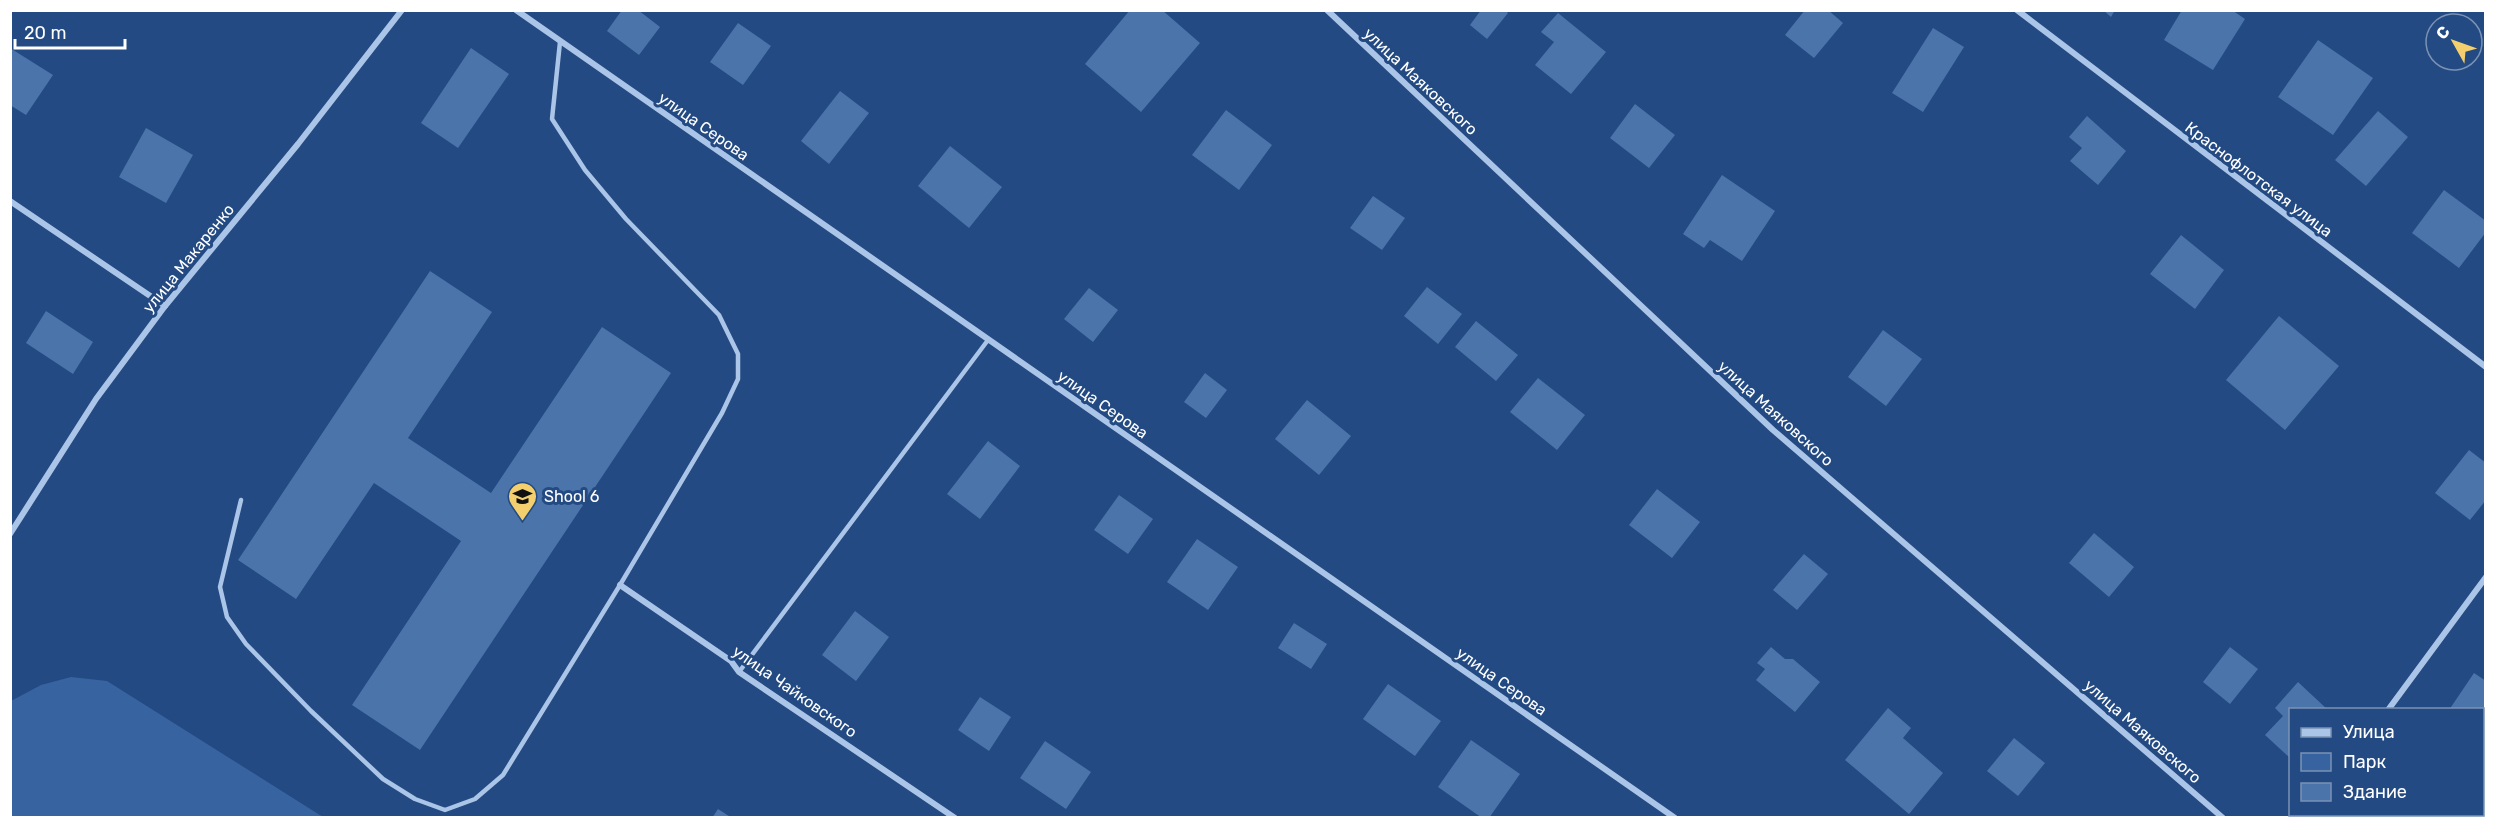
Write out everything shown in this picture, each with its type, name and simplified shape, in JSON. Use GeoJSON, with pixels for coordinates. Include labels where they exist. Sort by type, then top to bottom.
{"type":"FeatureCollection","features":[{"type":"Feature","properties":{"kind":"street","name":"улица Макаренко"},"geometry":{"type":"LineString","coordinates":[[10,534],[96,399],[165,306],[298,144],[402,10]]}},
{"type":"Feature","properties":{"kind":"street","name":"улица Серова"},"geometry":{"type":"LineString","coordinates":[[516,10],[1675,818]]}},
{"type":"Feature","properties":{"kind":"street","name":"улица Маяковского"},"geometry":{"type":"LineString","coordinates":[[1327,10],[1773,430],[2223,818]]}},
{"type":"Feature","properties":{"kind":"street","name":"Краснофлотская улица"},"geometry":{"type":"LineString","coordinates":[[2017,10],[2486,367]]}},
{"type":"Feature","properties":{"kind":"street"},"geometry":{"type":"LineString","coordinates":[[10,201],[165,306]]}},
{"type":"Feature","properties":{"kind":"street"},"geometry":{"type":"LineString","coordinates":[[2389,708],[2486,577]]}},
{"type":"Feature","properties":{"kind":"street","name":"улица Чайковского"},"geometry":{"type":"LineString","coordinates":[[620,585],[730,661],[739,672],[955,818]]}},
{"type":"Feature","properties":{"kind":"lane"},"geometry":{"type":"LineString","coordinates":[[241,500],[220,587],[227,617],[246,644],[311,711],[383,779],[415,799],[445,810],[475,799],[503,775],[620,585],[722,413],[738,379],[738,354],[719,315],[626,219],[585,170],[552,119],[560,42]]}},
{"type":"Feature","properties":{"kind":"lane"},"geometry":{"type":"LineString","coordinates":[[739,672],[988,340]]}},
{"type":"Feature","properties":{"kind":"green space"},"geometry":{"type":"Polygon","coordinates":[[[71,677],[107,681],[323,817],[11,817],[11,701],[41,685],[71,677]]]}},
{"type":"Feature","properties":{"kind":"building"},"geometry":{"type":"Polygon","coordinates":[[[622,10],[638,10],[660,27],[639,55],[607,31],[622,10]]]}},
{"type":"Feature","properties":{"kind":"building"},"geometry":{"type":"Polygon","coordinates":[[[1130,10],[1162,10],[1200,43],[1141,112],[1085,64],[1130,10]]]}},
{"type":"Feature","properties":{"kind":"building"},"geometry":{"type":"Polygon","coordinates":[[[1481,10],[1505,10],[1508,13],[1487,39],[1470,25],[1481,10]]]}},
{"type":"Feature","properties":{"kind":"building"},"geometry":{"type":"Polygon","coordinates":[[[1805,10],[1828,10],[1843,23],[1814,58],[1785,35],[1805,10]]]}},
{"type":"Feature","properties":{"kind":"building"},"geometry":{"type":"Polygon","coordinates":[[[2103,10],[2115,10],[2111,17],[2103,10]]]}},
{"type":"Feature","properties":{"kind":"building"},"geometry":{"type":"Polygon","coordinates":[[[2182,10],[2232,10],[2245,19],[2213,70],[2164,40],[2182,10]]]}},
{"type":"Feature","properties":{"kind":"building"},"geometry":{"type":"Polygon","coordinates":[[[1558,13],[1606,52],[1571,94],[1535,65],[1554,42],[1541,32],[1558,13]]]}},
{"type":"Feature","properties":{"kind":"building"},"geometry":{"type":"Polygon","coordinates":[[[738,23],[771,46],[743,85],[710,62],[738,23]]]}},
{"type":"Feature","properties":{"kind":"building"},"geometry":{"type":"Polygon","coordinates":[[[1933,28],[1964,47],[1923,112],[1892,93],[1933,28]]]}},
{"type":"Feature","properties":{"kind":"building"},"geometry":{"type":"Polygon","coordinates":[[[2318,40],[2373,78],[2333,135],[2278,97],[2318,40]]]}},
{"type":"Feature","properties":{"kind":"building"},"geometry":{"type":"Polygon","coordinates":[[[10,48],[53,75],[26,115],[10,105],[10,48]]]}},
{"type":"Feature","properties":{"kind":"building"},"geometry":{"type":"Polygon","coordinates":[[[471,48],[509,74],[458,148],[421,123],[471,48]]]}},
{"type":"Feature","properties":{"kind":"building"},"geometry":{"type":"Polygon","coordinates":[[[840,91],[869,113],[829,164],[801,141],[840,91]]]}},
{"type":"Feature","properties":{"kind":"building"},"geometry":{"type":"Polygon","coordinates":[[[1635,104],[1675,135],[1649,168],[1610,138],[1635,104]]]}},
{"type":"Feature","properties":{"kind":"building"},"geometry":{"type":"Polygon","coordinates":[[[1226,110],[1272,145],[1239,190],[1192,155],[1226,110]]]}},
{"type":"Feature","properties":{"kind":"building"},"geometry":{"type":"Polygon","coordinates":[[[2378,111],[2408,137],[2366,186],[2335,160],[2378,111]]]}},
{"type":"Feature","properties":{"kind":"building"},"geometry":{"type":"Polygon","coordinates":[[[2087,116],[2126,151],[2098,185],[2070,161],[2082,148],[2069,137],[2087,116]]]}},
{"type":"Feature","properties":{"kind":"building"},"geometry":{"type":"Polygon","coordinates":[[[146,128],[193,155],[166,203],[119,177],[146,128]]]}},
{"type":"Feature","properties":{"kind":"building"},"geometry":{"type":"Polygon","coordinates":[[[950,146],[1002,187],[969,228],[918,186],[950,146]]]}},
{"type":"Feature","properties":{"kind":"building"},"geometry":{"type":"Polygon","coordinates":[[[1722,175],[1775,211],[1742,261],[1710,240],[1704,248],[1683,234],[1722,175]]]}},
{"type":"Feature","properties":{"kind":"building"},"geometry":{"type":"Polygon","coordinates":[[[2444,190],[2486,221],[2486,232],[2459,268],[2412,233],[2444,190]]]}},
{"type":"Feature","properties":{"kind":"building"},"geometry":{"type":"Polygon","coordinates":[[[1373,196],[1405,218],[1382,250],[1350,228],[1373,196]]]}},
{"type":"Feature","properties":{"kind":"building"},"geometry":{"type":"Polygon","coordinates":[[[2181,235],[2224,270],[2195,309],[2150,274],[2181,235]]]}},
{"type":"Feature","properties":{"kind":"building"},"geometry":{"type":"Polygon","coordinates":[[[430,271],[492,312],[408,438],[491,493],[602,327],[671,373],[420,750],[352,705],[461,541],[374,483],[296,599],[238,560],[430,271]]]}},
{"type":"Feature","properties":{"kind":"building"},"geometry":{"type":"Polygon","coordinates":[[[1427,287],[1462,314],[1438,344],[1404,316],[1427,287]]]}},
{"type":"Feature","properties":{"kind":"building"},"geometry":{"type":"Polygon","coordinates":[[[1089,288],[1118,310],[1093,342],[1064,319],[1089,288]]]}},
{"type":"Feature","properties":{"kind":"building"},"geometry":{"type":"Polygon","coordinates":[[[46,311],[93,342],[73,374],[26,343],[46,311]]]}},
{"type":"Feature","properties":{"kind":"building"},"geometry":{"type":"Polygon","coordinates":[[[2279,316],[2339,366],[2285,430],[2226,380],[2279,316]]]}},
{"type":"Feature","properties":{"kind":"building"},"geometry":{"type":"Polygon","coordinates":[[[1476,321],[1518,355],[1496,381],[1455,347],[1476,321]]]}},
{"type":"Feature","properties":{"kind":"building"},"geometry":{"type":"Polygon","coordinates":[[[1883,330],[1922,359],[1886,406],[1848,377],[1883,330]]]}},
{"type":"Feature","properties":{"kind":"building"},"geometry":{"type":"Polygon","coordinates":[[[1205,373],[1227,390],[1206,418],[1184,402],[1205,373]]]}},
{"type":"Feature","properties":{"kind":"building"},"geometry":{"type":"Polygon","coordinates":[[[1538,378],[1585,415],[1557,450],[1510,412],[1538,378]]]}},
{"type":"Feature","properties":{"kind":"building"},"geometry":{"type":"Polygon","coordinates":[[[1307,400],[1351,436],[1319,475],[1275,439],[1307,400]]]}},
{"type":"Feature","properties":{"kind":"building"},"geometry":{"type":"Polygon","coordinates":[[[988,441],[1020,466],[980,519],[947,494],[988,441]]]}},
{"type":"Feature","properties":{"kind":"building"},"geometry":{"type":"Polygon","coordinates":[[[2469,450],[2486,463],[2486,500],[2470,520],[2435,493],[2469,450]]]}},
{"type":"Feature","properties":{"kind":"building"},"geometry":{"type":"Polygon","coordinates":[[[1657,489],[1700,522],[1672,558],[1629,525],[1657,489]]]}},
{"type":"Feature","properties":{"kind":"building"},"geometry":{"type":"Polygon","coordinates":[[[1119,495],[1153,519],[1128,554],[1094,530],[1119,495]]]}},
{"type":"Feature","properties":{"kind":"building"},"geometry":{"type":"Polygon","coordinates":[[[2094,533],[2134,567],[2109,597],[2069,563],[2094,533]]]}},
{"type":"Feature","properties":{"kind":"building"},"geometry":{"type":"Polygon","coordinates":[[[1197,539],[1238,567],[1208,610],[1167,582],[1197,539]]]}},
{"type":"Feature","properties":{"kind":"building"},"geometry":{"type":"Polygon","coordinates":[[[1804,554],[1828,574],[1797,610],[1773,590],[1804,554]]]}},
{"type":"Feature","properties":{"kind":"building"},"geometry":{"type":"Polygon","coordinates":[[[855,611],[889,637],[856,681],[822,655],[855,611]]]}},
{"type":"Feature","properties":{"kind":"building"},"geometry":{"type":"Polygon","coordinates":[[[1294,623],[1327,644],[1311,669],[1278,648],[1294,623]]]}},
{"type":"Feature","properties":{"kind":"building"},"geometry":{"type":"Polygon","coordinates":[[[1771,647],[1785,659],[1793,659],[1820,682],[1795,712],[1756,680],[1765,669],[1757,663],[1771,647]]]}},
{"type":"Feature","properties":{"kind":"building"},"geometry":{"type":"Polygon","coordinates":[[[2230,647],[2258,669],[2230,704],[2203,682],[2230,647]]]}},
{"type":"Feature","properties":{"kind":"building"},"geometry":{"type":"Polygon","coordinates":[[[2474,673],[2486,681],[2486,742],[2484,744],[2484,708],[2450,708],[2474,673]]]}},
{"type":"Feature","properties":{"kind":"building"},"geometry":{"type":"Polygon","coordinates":[[[2298,682],[2326,708],[2289,708],[2289,757],[2265,735],[2283,716],[2275,708],[2298,682]]]}},
{"type":"Feature","properties":{"kind":"building"},"geometry":{"type":"Polygon","coordinates":[[[1388,684],[1441,721],[1415,756],[1363,719],[1388,684]]]}},
{"type":"Feature","properties":{"kind":"building"},"geometry":{"type":"Polygon","coordinates":[[[980,697],[1011,717],[989,751],[958,730],[980,697]]]}},
{"type":"Feature","properties":{"kind":"building"},"geometry":{"type":"Polygon","coordinates":[[[1888,708],[1911,728],[1903,738],[1943,773],[1909,814],[1845,760],[1888,708]]]}},
{"type":"Feature","properties":{"kind":"building"},"geometry":{"type":"Polygon","coordinates":[[[2014,738],[2045,763],[2018,796],[1987,771],[2014,738]]]}},
{"type":"Feature","properties":{"kind":"building"},"geometry":{"type":"Polygon","coordinates":[[[1471,740],[1520,774],[1489,818],[1482,818],[1438,787],[1471,740]]]}},
{"type":"Feature","properties":{"kind":"building"},"geometry":{"type":"Polygon","coordinates":[[[1045,741],[1091,772],[1066,809],[1020,778],[1045,741]]]}},
{"type":"Feature","properties":{"kind":"building"},"geometry":{"type":"Polygon","coordinates":[[[718,809],[732,818],[712,818],[718,809]]]}},
{"type":"Feature","properties":{"kind":"place","name":"Shool 6"},"geometry":{"type":"Point","coordinates":[523,522]}}]}
